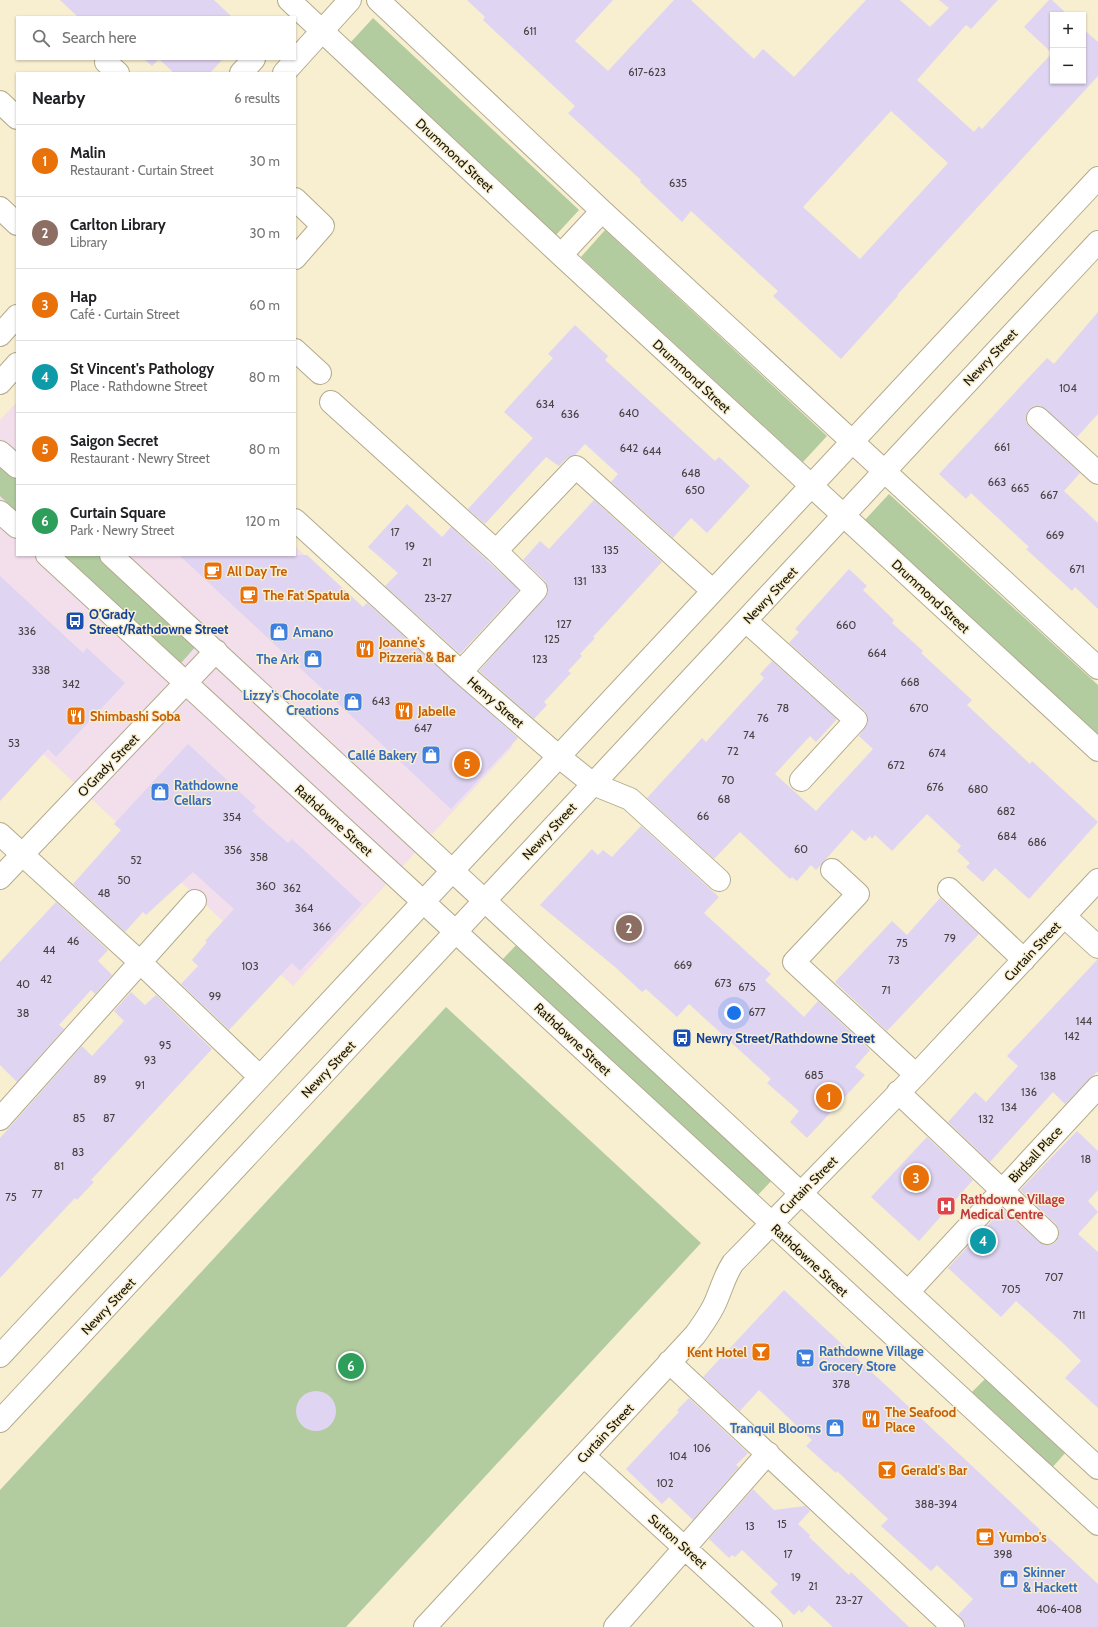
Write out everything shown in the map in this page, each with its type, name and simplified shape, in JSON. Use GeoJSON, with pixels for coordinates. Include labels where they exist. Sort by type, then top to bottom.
{"type":"FeatureCollection","features":[{"type":"Feature","properties":{"kind":"street"},"geometry":{"type":"LineString","coordinates":[[285,72],[350,0]]}},
{"type":"Feature","properties":{"kind":"street"},"geometry":{"type":"LineString","coordinates":[[378,0],[602,211],[885,470],[1098,668]]}},
{"type":"Feature","properties":{"kind":"street","name":"Drummond Street"},"geometry":{"type":"LineString","coordinates":[[300,7],[323,31],[561,255],[1098,750]]}},
{"type":"Feature","properties":{"kind":"street"},"geometry":{"type":"LineString","coordinates":[[242,72],[253,60]]}},
{"type":"Feature","properties":{"kind":"street"},"geometry":{"type":"LineString","coordinates":[[0,102],[16,117]]}},
{"type":"Feature","properties":{"kind":"street"},"geometry":{"type":"LineString","coordinates":[[0,1356],[1098,178]]}},
{"type":"Feature","properties":{"kind":"street"},"geometry":{"type":"LineString","coordinates":[[296,200],[323,226],[296,257]]}},
{"type":"Feature","properties":{"kind":"street"},"geometry":{"type":"LineString","coordinates":[[0,208],[16,223]]}},
{"type":"Feature","properties":{"kind":"street"},"geometry":{"type":"LineString","coordinates":[[561,255],[602,211]]}},
{"type":"Feature","properties":{"kind":"street","name":"Newry Street"},"geometry":{"type":"LineString","coordinates":[[0,1421],[1098,242]]}},
{"type":"Feature","properties":{"kind":"street"},"geometry":{"type":"LineString","coordinates":[[0,334],[16,317]]}},
{"type":"Feature","properties":{"kind":"street"},"geometry":{"type":"LineString","coordinates":[[296,351],[320,373]]}},
{"type":"Feature","properties":{"kind":"street"},"geometry":{"type":"LineString","coordinates":[[0,383],[16,365]]}},
{"type":"Feature","properties":{"kind":"street"},"geometry":{"type":"LineString","coordinates":[[331,402],[496,551],[536,590],[461,672]]}},
{"type":"Feature","properties":{"kind":"street"},"geometry":{"type":"LineString","coordinates":[[1038,418],[1098,473]]}},
{"type":"Feature","properties":{"kind":"street"},"geometry":{"type":"LineString","coordinates":[[0,452],[16,466]]}},
{"type":"Feature","properties":{"kind":"street"},"geometry":{"type":"LineString","coordinates":[[496,551],[576,467],[713,591]]}},
{"type":"Feature","properties":{"kind":"street"},"geometry":{"type":"LineString","coordinates":[[0,512],[16,526]]}},
{"type":"Feature","properties":{"kind":"street","name":"Henry Street"},"geometry":{"type":"LineString","coordinates":[[296,521],[461,672],[558,756],[592,784],[630,799],[719,880]]}},
{"type":"Feature","properties":{"kind":"street","name":"Rathdowne Street"},"geometry":{"type":"LineString","coordinates":[[48,556],[1098,1524]]}},
{"type":"Feature","properties":{"kind":"street"},"geometry":{"type":"LineString","coordinates":[[112,556],[454,870],[1098,1468]]}},
{"type":"Feature","properties":{"kind":"street"},"geometry":{"type":"LineString","coordinates":[[746,621],[856,720],[802,780]]}},
{"type":"Feature","properties":{"kind":"street","name":"O'Grady Street"},"geometry":{"type":"LineString","coordinates":[[0,878],[216,651]]}},
{"type":"Feature","properties":{"kind":"street"},"geometry":{"type":"LineString","coordinates":[[0,834],[141,963],[260,1077]]}},
{"type":"Feature","properties":{"kind":"street"},"geometry":{"type":"LineString","coordinates":[[832,870],[858,894],[794,962],[916,1075]]}},
{"type":"Feature","properties":{"kind":"street","name":"Curtain Street"},"geometry":{"type":"LineString","coordinates":[[425,1627],[669,1362],[695,1336],[716,1301],[724,1276],[733,1263],[770,1223],[802,1194],[898,1092],[916,1075],[1098,880]]}},
{"type":"Feature","properties":{"kind":"street"},"geometry":{"type":"LineString","coordinates":[[949,889],[1024,960]]}},
{"type":"Feature","properties":{"kind":"street"},"geometry":{"type":"LineString","coordinates":[[0,1119],[195,901]]}},
{"type":"Feature","properties":{"kind":"street"},"geometry":{"type":"LineString","coordinates":[[1064,916],[1098,947]]}},
{"type":"Feature","properties":{"kind":"street"},"geometry":{"type":"LineString","coordinates":[[898,1092],[1048,1233]]}},
{"type":"Feature","properties":{"kind":"street","name":"Birdsall Place"},"geometry":{"type":"LineString","coordinates":[[908,1292],[1001,1190],[1094,1098]]}},
{"type":"Feature","properties":{"kind":"street"},"geometry":{"type":"LineString","coordinates":[[669,1362],[953,1627]]}},
{"type":"Feature","properties":{"kind":"street"},"geometry":{"type":"LineString","coordinates":[[615,1627],[768,1453]]}},
{"type":"Feature","properties":{"kind":"street","name":"Sutton Street"},"geometry":{"type":"LineString","coordinates":[[584,1456],[771,1627]]}},
{"type":"Feature","properties":{"kind":"shaded area"},"geometry":{"type":"Polygon","coordinates":[[[16,403],[16,556],[296,556],[296,547],[513,746],[293,986],[0,714],[0,420],[16,403]]]}},
{"type":"Feature","properties":{"kind":"green space"},"geometry":{"type":"Polygon","coordinates":[[[373,18],[579,210],[556,235],[350,43],[373,18]]]}},
{"type":"Feature","properties":{"kind":"green space"},"geometry":{"type":"Polygon","coordinates":[[[605,230],[827,436],[803,462],[581,257],[605,230]]]}},
{"type":"Feature","properties":{"kind":"green space"},"geometry":{"type":"Polygon","coordinates":[[[0,463],[16,478],[16,511],[0,496],[0,463]]]}},
{"type":"Feature","properties":{"kind":"green space"},"geometry":{"type":"Polygon","coordinates":[[[889,494],[1098,685],[1098,735],[864,521],[889,494]]]}},
{"type":"Feature","properties":{"kind":"green space"},"geometry":{"type":"Polygon","coordinates":[[[65,556],[101,556],[197,645],[181,663],[65,556]]]}},
{"type":"Feature","properties":{"kind":"green space"},"geometry":{"type":"Polygon","coordinates":[[[518,943],[773,1179],[757,1196],[502,960],[518,943]]]}},
{"type":"Feature","properties":{"kind":"green space"},"geometry":{"type":"Polygon","coordinates":[[[446,1007],[701,1243],[346,1627],[0,1627],[0,1490],[446,1007]]]}},
{"type":"Feature","properties":{"kind":"green space"},"geometry":{"type":"Polygon","coordinates":[[[987,1377],[1067,1451],[1050,1470],[969,1395],[987,1377]]]}},
{"type":"Feature","properties":{"kind":"building"},"geometry":{"type":"Polygon","coordinates":[[[60,0],[214,0],[231,16],[77,16],[60,0]]]}},
{"type":"Feature","properties":{"kind":"building"},"geometry":{"type":"Polygon","coordinates":[[[467,0],[613,0],[575,41],[608,71],[674,0],[691,0],[754,59],[763,49],[794,77],[866,0],[900,0],[930,27],[949,8],[939,0],[998,0],[971,29],[966,25],[917,80],[974,132],[979,126],[982,129],[1050,55],[1050,84],[1086,84],[1086,32],[1098,42],[1098,76],[897,295],[898,296],[841,359],[773,296],[778,291],[691,211],[682,222],[640,182],[641,180],[568,113],[575,106],[483,20],[485,17],[467,0]],[[891,111],[803,207],[860,259],[948,163],[891,111]]]}},
{"type":"Feature","properties":{"kind":"building"},"geometry":{"type":"Polygon","coordinates":[[[1049,0],[1052,0],[1065,12],[1050,12],[1050,51],[1024,27],[1049,0]]]}},
{"type":"Feature","properties":{"kind":"building"},"geometry":{"type":"Polygon","coordinates":[[[145,60],[158,60],[152,66],[145,60]]]}},
{"type":"Feature","properties":{"kind":"building"},"geometry":{"type":"Polygon","coordinates":[[[160,60],[222,60],[211,72],[173,72],[160,60]]]}},
{"type":"Feature","properties":{"kind":"building"},"geometry":{"type":"Polygon","coordinates":[[[1098,312],[1098,414],[1077,437],[1041,406],[1034,406],[1029,410],[1026,416],[1026,422],[1080,473],[1064,491],[1098,523],[1098,609],[1075,587],[1072,591],[1026,549],[1029,547],[971,493],[966,499],[939,474],[1047,358],[1054,364],[1098,312]]]}},
{"type":"Feature","properties":{"kind":"building"},"geometry":{"type":"Polygon","coordinates":[[[575,325],[608,356],[605,360],[715,461],[719,457],[750,486],[707,533],[691,518],[673,538],[611,482],[618,474],[585,444],[575,455],[567,458],[559,466],[546,457],[485,524],[468,509],[533,438],[504,412],[553,358],[548,354],[575,325]]]}},
{"type":"Feature","properties":{"kind":"building"},"geometry":{"type":"Polygon","coordinates":[[[594,500],[662,562],[593,637],[595,638],[580,654],[582,656],[568,671],[571,673],[544,702],[547,705],[534,719],[479,671],[548,593],[548,587],[545,581],[523,560],[540,541],[549,549],[594,500]]]}},
{"type":"Feature","properties":{"kind":"building"},"geometry":{"type":"Polygon","coordinates":[[[407,504],[442,537],[451,527],[519,590],[460,654],[385,586],[398,573],[368,547],[407,504]]]}},
{"type":"Feature","properties":{"kind":"building"},"geometry":{"type":"Polygon","coordinates":[[[307,555],[363,607],[367,603],[518,738],[451,809],[180,556],[307,555]]]}},
{"type":"Feature","properties":{"kind":"building"},"geometry":{"type":"Polygon","coordinates":[[[849,569],[867,586],[863,590],[894,620],[892,623],[923,651],[921,653],[972,700],[967,705],[1030,764],[1032,761],[1098,822],[1029,899],[995,868],[983,882],[966,867],[970,863],[957,851],[961,846],[927,814],[892,851],[875,835],[872,839],[870,836],[865,841],[852,830],[816,870],[811,865],[797,881],[792,877],[790,879],[740,832],[714,859],[647,798],[702,738],[706,742],[764,678],[760,674],[772,661],[837,719],[816,742],[810,736],[775,774],[816,811],[873,749],[859,736],[868,723],[868,717],[865,711],[789,643],[799,632],[795,629],[849,569]]]}},
{"type":"Feature","properties":{"kind":"building"},"geometry":{"type":"Polygon","coordinates":[[[0,576],[83,653],[87,648],[125,683],[56,757],[48,749],[0,801],[0,576]]]}},
{"type":"Feature","properties":{"kind":"building"},"geometry":{"type":"Polygon","coordinates":[[[188,744],[256,807],[252,811],[288,843],[292,839],[362,904],[300,971],[292,963],[229,1030],[181,984],[198,966],[192,960],[207,942],[205,941],[234,909],[193,872],[146,915],[143,912],[125,932],[73,884],[121,830],[114,824],[188,744]]]}},
{"type":"Feature","properties":{"kind":"building"},"geometry":{"type":"Polygon","coordinates":[[[641,826],[719,897],[704,913],[771,974],[765,980],[804,1017],[818,1001],[870,1050],[855,1067],[865,1075],[807,1138],[790,1122],[799,1111],[767,1083],[771,1079],[689,1004],[677,1017],[646,989],[642,992],[615,967],[540,905],[592,849],[598,855],[603,850],[612,857],[641,826]]]}},
{"type":"Feature","properties":{"kind":"building"},"geometry":{"type":"Polygon","coordinates":[[[940,898],[979,934],[887,1031],[835,982],[892,921],[907,935],[940,898]]]}},
{"type":"Feature","properties":{"kind":"building"},"geometry":{"type":"Polygon","coordinates":[[[56,902],[108,950],[98,961],[112,975],[95,994],[91,990],[59,1025],[64,1029],[17,1082],[0,1065],[0,962],[56,902]]]}},
{"type":"Feature","properties":{"kind":"building"},"geometry":{"type":"Polygon","coordinates":[[[1098,959],[1098,1071],[1065,1104],[1053,1092],[990,1162],[948,1122],[975,1092],[986,1102],[1018,1066],[1007,1056],[1098,959]]]}},
{"type":"Feature","properties":{"kind":"building"},"geometry":{"type":"Polygon","coordinates":[[[131,992],[145,1005],[156,995],[212,1049],[91,1180],[94,1182],[77,1200],[75,1198],[0,1278],[0,1138],[82,1046],[92,1056],[124,1021],[114,1011],[131,992]]]}},
{"type":"Feature","properties":{"kind":"building"},"geometry":{"type":"Polygon","coordinates":[[[1077,1131],[1098,1151],[1098,1190],[1088,1201],[1098,1212],[1078,1234],[1098,1252],[1098,1408],[1065,1378],[1081,1361],[1065,1345],[1016,1301],[1001,1317],[948,1268],[1003,1209],[1039,1242],[1044,1245],[1051,1245],[1056,1242],[1059,1236],[1059,1229],[1056,1224],[1020,1190],[1077,1131]]]}},
{"type":"Feature","properties":{"kind":"building"},"geometry":{"type":"Polygon","coordinates":[[[927,1137],[973,1180],[919,1241],[871,1197],[927,1137]]]}},
{"type":"Feature","properties":{"kind":"building"},"geometry":{"type":"Polygon","coordinates":[[[784,1290],[1098,1584],[1098,1627],[965,1627],[965,1623],[958,1615],[973,1599],[937,1565],[931,1571],[881,1526],[888,1519],[837,1471],[836,1473],[806,1446],[812,1440],[759,1390],[740,1411],[703,1377],[784,1290]]]}},
{"type":"Feature","properties":{"kind":"building"},"geometry":{"type":"Polygon","coordinates":[[[316,1391],[327,1394],[333,1400],[336,1411],[333,1422],[327,1428],[316,1431],[305,1428],[299,1422],[296,1411],[299,1400],[305,1394],[316,1391]]]}},
{"type":"Feature","properties":{"kind":"building"},"geometry":{"type":"Polygon","coordinates":[[[689,1398],[748,1453],[736,1465],[739,1467],[693,1520],[669,1497],[662,1504],[626,1469],[679,1412],[677,1410],[689,1398]]]}},
{"type":"Feature","properties":{"kind":"building"},"geometry":{"type":"Polygon","coordinates":[[[753,1489],[774,1510],[805,1506],[810,1511],[798,1524],[810,1535],[809,1537],[849,1575],[851,1572],[909,1627],[833,1627],[809,1605],[802,1613],[799,1610],[794,1615],[770,1592],[778,1584],[742,1550],[735,1557],[732,1555],[729,1558],[709,1539],[753,1489]]]}},
{"type":"Feature","properties":{"kind":"place","name":"All Day Tre"},"geometry":{"type":"Point","coordinates":[213,571]}},
{"type":"Feature","properties":{"kind":"place","name":"The Fat Spatula"},"geometry":{"type":"Point","coordinates":[249,595]}},
{"type":"Feature","properties":{"kind":"place","name":"O'Grady Street/Rathdowne Street"},"geometry":{"type":"Point","coordinates":[75,621]}},
{"type":"Feature","properties":{"kind":"place","name":"Amano"},"geometry":{"type":"Point","coordinates":[279,632]}},
{"type":"Feature","properties":{"kind":"place","name":"Joanne's Pizzeria & Bar"},"geometry":{"type":"Point","coordinates":[365,649]}},
{"type":"Feature","properties":{"kind":"place","name":"The Ark"},"geometry":{"type":"Point","coordinates":[313,659]}},
{"type":"Feature","properties":{"kind":"place","name":"Lizzy's Chocolate Creations"},"geometry":{"type":"Point","coordinates":[353,702]}},
{"type":"Feature","properties":{"kind":"place","name":"Jabelle"},"geometry":{"type":"Point","coordinates":[404,711]}},
{"type":"Feature","properties":{"kind":"place","name":"Shimbashi Soba"},"geometry":{"type":"Point","coordinates":[76,716]}},
{"type":"Feature","properties":{"kind":"place","name":"Callé Bakery"},"geometry":{"type":"Point","coordinates":[431,755]}},
{"type":"Feature","properties":{"kind":"place","name":"Saigon Secret"},"geometry":{"type":"Point","coordinates":[467,764]}},
{"type":"Feature","properties":{"kind":"place","name":"Rathdowne Cellars"},"geometry":{"type":"Point","coordinates":[160,792]}},
{"type":"Feature","properties":{"kind":"place","name":"Carlton Library"},"geometry":{"type":"Point","coordinates":[629,928]}},
{"type":"Feature","properties":{"kind":"place","name":"Newry Street/Rathdowne Street"},"geometry":{"type":"Point","coordinates":[682,1038]}},
{"type":"Feature","properties":{"kind":"place","name":"Malin"},"geometry":{"type":"Point","coordinates":[829,1097]}},
{"type":"Feature","properties":{"kind":"place","name":"Hap"},"geometry":{"type":"Point","coordinates":[916,1178]}},
{"type":"Feature","properties":{"kind":"place","name":"Rathdowne Village Medical Centre"},"geometry":{"type":"Point","coordinates":[946,1206]}},
{"type":"Feature","properties":{"kind":"place","name":"St Vincent's Pathology"},"geometry":{"type":"Point","coordinates":[983,1241]}},
{"type":"Feature","properties":{"kind":"place","name":"Kent Hotel"},"geometry":{"type":"Point","coordinates":[761,1352]}},
{"type":"Feature","properties":{"kind":"place","name":"Rathdowne Village Grocery Store"},"geometry":{"type":"Point","coordinates":[805,1358]}},
{"type":"Feature","properties":{"kind":"place","name":"Curtain Square"},"geometry":{"type":"Point","coordinates":[351,1366]}},
{"type":"Feature","properties":{"kind":"place","name":"The Seafood Place"},"geometry":{"type":"Point","coordinates":[871,1419]}},
{"type":"Feature","properties":{"kind":"place","name":"Tranquil Blooms"},"geometry":{"type":"Point","coordinates":[835,1428]}},
{"type":"Feature","properties":{"kind":"place","name":"Gerald's Bar"},"geometry":{"type":"Point","coordinates":[887,1470]}},
{"type":"Feature","properties":{"kind":"place","name":"Yumbo's"},"geometry":{"type":"Point","coordinates":[985,1537]}},
{"type":"Feature","properties":{"kind":"place","name":"Skinner & Hackett"},"geometry":{"type":"Point","coordinates":[1009,1579]}}]}
